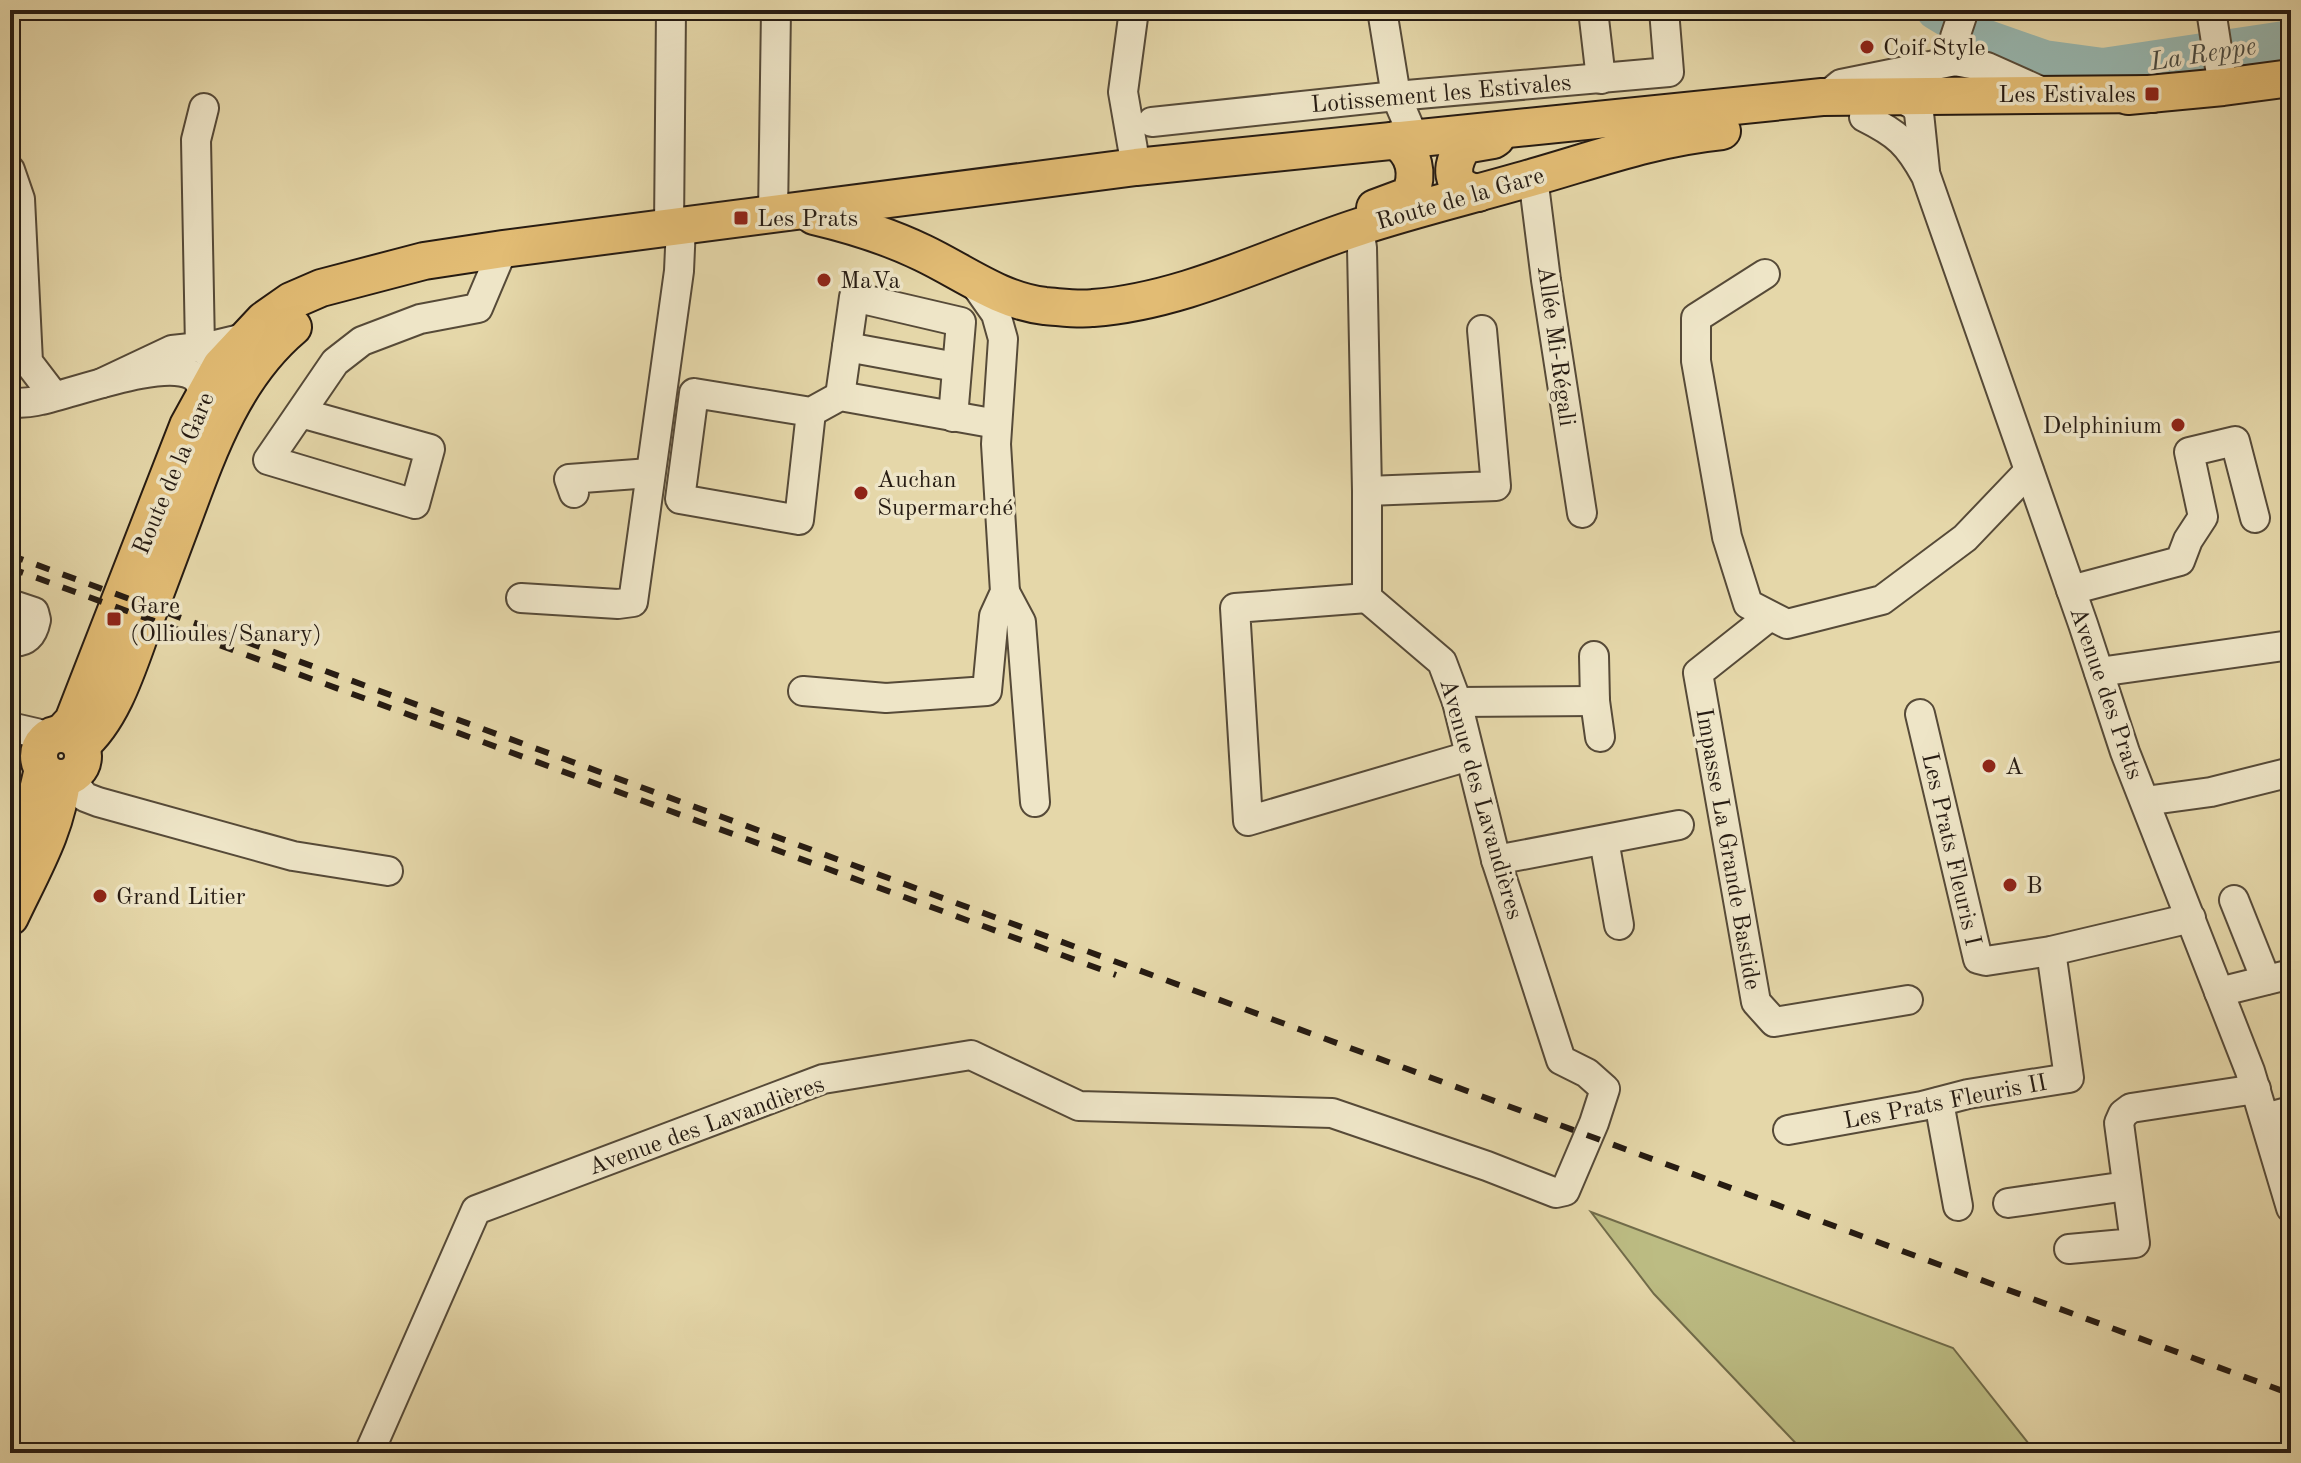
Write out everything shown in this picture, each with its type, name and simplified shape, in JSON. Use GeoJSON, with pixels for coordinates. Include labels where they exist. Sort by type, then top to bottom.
{"type":"FeatureCollection","features":[{"type":"Feature","properties":{"kind":"main road","name":"Route de la Gare"},"geometry":{"type":"LineString","coordinates":[[40,746],[73,721],[188,426],[219,367],[283,335],[358,279],[424,261],[503,249],[1136,167],[1505,128],[1825,97],[1909,104],[2152,94],[2219,63],[2291,78]]}},
{"type":"Feature","properties":{"kind":"main road","name":"Route de la Gare"},"geometry":{"type":"LineString","coordinates":[[783,213],[873,231],[924,253],[1012,299],[1041,306],[1090,309],[1133,303],[1209,282],[1359,227],[1682,135],[1864,117],[1909,104],[2045,94],[2152,94]]}},
{"type":"Feature","properties":{"kind":"main road"},"geometry":{"type":"LineString","coordinates":[[1544,174],[1592,148],[1604,138],[1603,129],[1594,119]]}},
{"type":"Feature","properties":{"kind":"main road"},"geometry":{"type":"LineString","coordinates":[[1478,193],[1467,191],[1457,181],[1454,160],[1464,145],[1493,140],[1505,128]]}},
{"type":"Feature","properties":{"kind":"main road"},"geometry":{"type":"LineString","coordinates":[[1359,227],[1370,210],[1410,195],[1415,184],[1411,156],[1404,146],[1393,140]]}},
{"type":"Feature","properties":{"kind":"main road"},"geometry":{"type":"LineString","coordinates":[[924,253],[918,229],[926,207],[1012,190],[1023,181]]}},
{"type":"Feature","properties":{"kind":"main road","name":"Route de la Gare"},"geometry":{"type":"LineString","coordinates":[[40,746],[92,736],[121,681],[198,477],[231,403],[219,367]]}},
{"type":"Feature","properties":{"kind":"main road"},"geometry":{"type":"LineString","coordinates":[[10,857],[35,803],[40,746]]}},
{"type":"Feature","properties":{"kind":"main road"},"geometry":{"type":"LineString","coordinates":[[10,917],[51,829],[60,795],[40,746]]}},
{"type":"Feature","properties":{"kind":"street"},"geometry":{"type":"LineString","coordinates":[[521,598],[618,604],[633,602],[679,271],[675,227],[671,10]]}},
{"type":"Feature","properties":{"kind":"street"},"geometry":{"type":"LineString","coordinates":[[776,10],[783,213]]}},
{"type":"Feature","properties":{"kind":"street"},"geometry":{"type":"LineString","coordinates":[[1134,10],[1123,92],[1136,167]]}},
{"type":"Feature","properties":{"kind":"street"},"geometry":{"type":"LineString","coordinates":[[1382,10],[1383,97],[1393,140]]}},
{"type":"Feature","properties":{"kind":"street"},"geometry":{"type":"LineString","coordinates":[[1593,10],[1601,79]]}},
{"type":"Feature","properties":{"kind":"street","name":"Lotissement les Estivales"},"geometry":{"type":"LineString","coordinates":[[1152,122],[1383,97],[1669,72],[1664,10]]}},
{"type":"Feature","properties":{"kind":"street"},"geometry":{"type":"LineString","coordinates":[[2211,10],[2219,63]]}},
{"type":"Feature","properties":{"kind":"street"},"geometry":{"type":"LineString","coordinates":[[1825,97],[1841,84],[1958,36],[1987,67],[2045,94]]}},
{"type":"Feature","properties":{"kind":"street"},"geometry":{"type":"LineString","coordinates":[[1383,97],[1375,121],[1393,140]]}},
{"type":"Feature","properties":{"kind":"street","name":"Avenue des Prats"},"geometry":{"type":"LineString","coordinates":[[1909,104],[1926,176],[2125,752],[2256,1089],[2278,1115],[2291,1208]]}},
{"type":"Feature","properties":{"kind":"street"},"geometry":{"type":"LineString","coordinates":[[10,403],[38,401],[148,373],[219,367],[196,140],[204,108]]}},
{"type":"Feature","properties":{"kind":"street","name":"Avenue des Prats"},"geometry":{"type":"LineString","coordinates":[[1864,117],[1900,138],[1926,176]]}},
{"type":"Feature","properties":{"kind":"street"},"geometry":{"type":"LineString","coordinates":[[10,170],[20,199],[28,362],[54,396]]}},
{"type":"Feature","properties":{"kind":"street","name":"Allée Mi-Régali"},"geometry":{"type":"LineString","coordinates":[[1544,174],[1549,296],[1582,513]]}},
{"type":"Feature","properties":{"kind":"street"},"geometry":{"type":"LineString","coordinates":[[1359,227],[1362,248],[1367,598],[1235,608],[1248,821],[1469,756]]}},
{"type":"Feature","properties":{"kind":"street"},"geometry":{"type":"LineString","coordinates":[[301,413],[430,449],[415,504],[268,460],[335,362],[362,341],[420,319],[478,308],[503,249]]}},
{"type":"Feature","properties":{"kind":"street"},"geometry":{"type":"LineString","coordinates":[[1765,274],[1696,318],[1696,361],[1727,537],[1748,604],[1787,624],[1882,600],[1965,538],[2029,471]]}},
{"type":"Feature","properties":{"kind":"street"},"geometry":{"type":"LineString","coordinates":[[972,280],[996,314],[1003,339],[996,444],[1005,592],[1021,622],[1035,802]]}},
{"type":"Feature","properties":{"kind":"street"},"geometry":{"type":"LineString","coordinates":[[840,396],[854,297],[961,322],[953,417]]}},
{"type":"Feature","properties":{"kind":"street"},"geometry":{"type":"LineString","coordinates":[[1003,339],[1011,324],[1041,306]]}},
{"type":"Feature","properties":{"kind":"street"},"geometry":{"type":"LineString","coordinates":[[1367,491],[1496,486],[1482,330]]}},
{"type":"Feature","properties":{"kind":"street"},"geometry":{"type":"LineString","coordinates":[[847,347],[956,367]]}},
{"type":"Feature","properties":{"kind":"street"},"geometry":{"type":"LineString","coordinates":[[811,412],[799,520],[680,499],[694,393],[811,412],[840,396],[997,424]]}},
{"type":"Feature","properties":{"kind":"street"},"geometry":{"type":"LineString","coordinates":[[2071,590],[2180,561],[2188,540],[2203,517],[2189,452],[2235,441],[2255,518]]}},
{"type":"Feature","properties":{"kind":"street"},"geometry":{"type":"LineString","coordinates":[[574,493],[569,479],[650,473]]}},
{"type":"Feature","properties":{"kind":"street"},"geometry":{"type":"LineString","coordinates":[[803,691],[886,698],[987,691],[994,616],[1005,592]]}},
{"type":"Feature","properties":{"kind":"street","name":"Avenue des Lavandières"},"geometry":{"type":"LineString","coordinates":[[369,1453],[476,1210],[823,1079],[971,1055],[1079,1106],[1332,1113],[1556,1193],[1565,1191],[1605,1089],[1587,1073],[1561,1060],[1496,860],[1457,702],[1442,662],[1367,598]]}},
{"type":"Feature","properties":{"kind":"street"},"geometry":{"type":"LineString","coordinates":[[10,604],[34,612],[36,620],[30,637],[23,641],[10,641]]}},
{"type":"Feature","properties":{"kind":"street","name":"Impasse La Grande Bastide"},"geometry":{"type":"LineString","coordinates":[[1770,616],[1698,673],[1756,1002],[1774,1022],[1908,1000]]}},
{"type":"Feature","properties":{"kind":"street"},"geometry":{"type":"LineString","coordinates":[[2099,672],[2291,645]]}},
{"type":"Feature","properties":{"kind":"street"},"geometry":{"type":"LineString","coordinates":[[1594,656],[1600,737]]}},
{"type":"Feature","properties":{"kind":"street"},"geometry":{"type":"LineString","coordinates":[[1457,702],[1595,701]]}},
{"type":"Feature","properties":{"kind":"street","name":"Les Prats Fleuris I"},"geometry":{"type":"LineString","coordinates":[[1920,714],[1978,959],[1986,961],[2051,951],[2191,918]]}},
{"type":"Feature","properties":{"kind":"street"},"geometry":{"type":"LineString","coordinates":[[40,746],[80,792],[98,802],[293,856],[388,871]]}},
{"type":"Feature","properties":{"kind":"street"},"geometry":{"type":"LineString","coordinates":[[2145,801],[2211,792],[2287,773]]}},
{"type":"Feature","properties":{"kind":"street"},"geometry":{"type":"LineString","coordinates":[[1496,860],[1679,825]]}},
{"type":"Feature","properties":{"kind":"street"},"geometry":{"type":"LineString","coordinates":[[1604,840],[1619,925]]}},
{"type":"Feature","properties":{"kind":"street"},"geometry":{"type":"LineString","coordinates":[[2219,992],[2278,977],[2234,900]]}},
{"type":"Feature","properties":{"kind":"street","name":"Les Prats Fleuris II"},"geometry":{"type":"LineString","coordinates":[[1788,1130],[1968,1094],[2069,1078],[2051,951]]}},
{"type":"Feature","properties":{"kind":"street"},"geometry":{"type":"LineString","coordinates":[[2069,1249],[2135,1243],[2119,1123],[2123,1114],[2131,1108],[2256,1089]]}},
{"type":"Feature","properties":{"kind":"street"},"geometry":{"type":"LineString","coordinates":[[1939,1102],[1958,1206]]}},
{"type":"Feature","properties":{"kind":"street"},"geometry":{"type":"LineString","coordinates":[[2008,1203],[2127,1186]]}},
{"type":"Feature","properties":{"kind":"green space"},"geometry":{"type":"Polygon","coordinates":[[[1591,1212],[1953,1348],[2036,1453],[1805,1453],[1654,1294],[1591,1212]]]}},
{"type":"Feature","properties":{"kind":"waterway","name":"La Reppe"},"geometry":{"type":"LineString","coordinates":[[1936,10],[1984,39],[2044,60],[2103,68],[2291,40]]}},
{"type":"Feature","properties":{"kind":"railway"},"geometry":{"type":"LineString","coordinates":[[10,555],[2291,1394]]}},
{"type":"Feature","properties":{"kind":"railway"},"geometry":{"type":"LineString","coordinates":[[10,568],[1116,975]]}},
{"type":"Feature","properties":{"kind":"place","name":"Coif Style"},"geometry":{"type":"Point","coordinates":[1867,47]}},
{"type":"Feature","properties":{"kind":"place","name":"Les Estivales"},"geometry":{"type":"Point","coordinates":[2152,94]}},
{"type":"Feature","properties":{"kind":"place","name":"Les Prats"},"geometry":{"type":"Point","coordinates":[741,218]}},
{"type":"Feature","properties":{"kind":"place","name":"MaVa"},"geometry":{"type":"Point","coordinates":[824,280]}},
{"type":"Feature","properties":{"kind":"place","name":"Delphinium"},"geometry":{"type":"Point","coordinates":[2178,425]}},
{"type":"Feature","properties":{"kind":"place","name":"Auchan Supermarché"},"geometry":{"type":"Point","coordinates":[861,493]}},
{"type":"Feature","properties":{"kind":"place","name":"Gare (Ollioules/Sanary)"},"geometry":{"type":"Point","coordinates":[114,619]}},
{"type":"Feature","properties":{"kind":"place","name":"A"},"geometry":{"type":"Point","coordinates":[1989,766]}},
{"type":"Feature","properties":{"kind":"place","name":"B"},"geometry":{"type":"Point","coordinates":[2010,885]}},
{"type":"Feature","properties":{"kind":"place","name":"Grand Litier"},"geometry":{"type":"Point","coordinates":[100,896]}}]}
